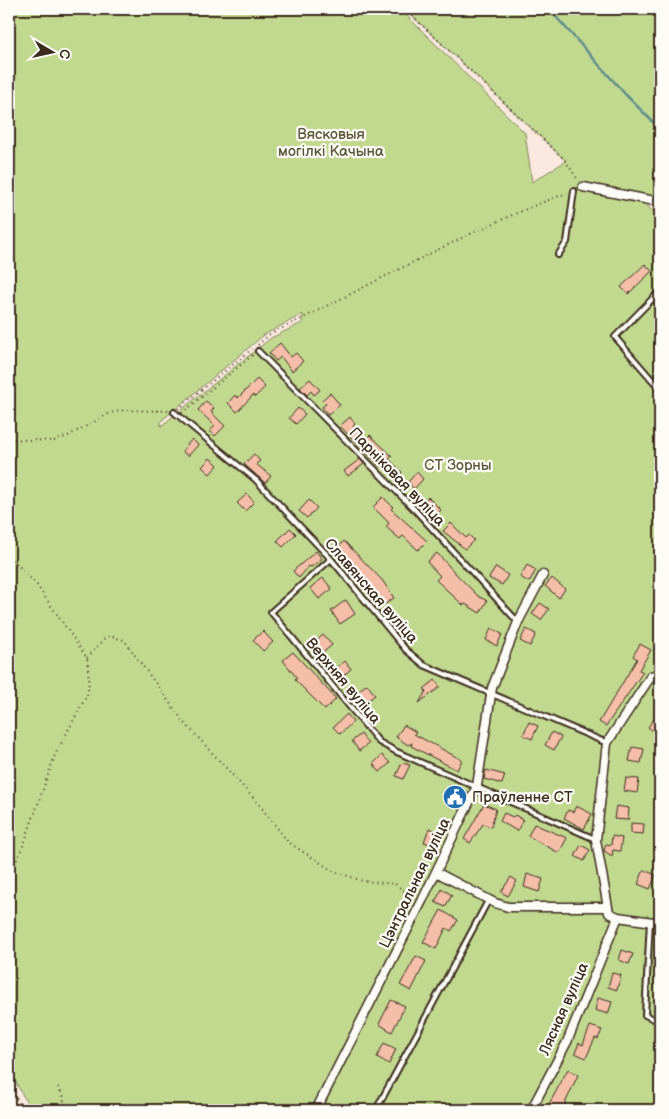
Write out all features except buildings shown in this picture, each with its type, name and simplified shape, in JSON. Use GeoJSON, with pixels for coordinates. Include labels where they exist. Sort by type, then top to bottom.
{"type":"FeatureCollection","features":[{"type":"Feature","properties":{"kind":"street"},"geometry":{"type":"LineString","coordinates":[[583,187],[660,202]]}},
{"type":"Feature","properties":{"kind":"street","name":"Цэнтральная вуліца"},"geometry":{"type":"LineString","coordinates":[[316,1110],[421,903],[477,786],[490,694],[518,622],[543,575]]}},
{"type":"Feature","properties":{"kind":"street"},"geometry":{"type":"LineString","coordinates":[[660,673],[651,676],[607,744],[596,840],[609,913],[618,917],[660,923]]}},
{"type":"Feature","properties":{"kind":"street"},"geometry":{"type":"LineString","coordinates":[[436,872],[488,900],[508,907],[608,907]]}},
{"type":"Feature","properties":{"kind":"street","name":"Лясная вуліца"},"geometry":{"type":"LineString","coordinates":[[531,1110],[567,1042],[618,917]]}},
{"type":"Feature","properties":{"kind":"lane"},"geometry":{"type":"LineString","coordinates":[[558,255],[567,242],[574,190]]}},
{"type":"Feature","properties":{"kind":"lane"},"geometry":{"type":"LineString","coordinates":[[660,291],[615,337],[660,388]]}},
{"type":"Feature","properties":{"kind":"lane","name":"Парніковая вуліца"},"geometry":{"type":"LineString","coordinates":[[258,351],[416,512],[518,622]]}},
{"type":"Feature","properties":{"kind":"lane","name":"Славянская вуліца"},"geometry":{"type":"LineString","coordinates":[[174,412],[256,480],[330,560],[406,650],[424,664],[607,744]]}},
{"type":"Feature","properties":{"kind":"lane","name":"Верхняя вуліца"},"geometry":{"type":"LineString","coordinates":[[330,560],[271,612],[379,742],[397,752],[477,786]]}},
{"type":"Feature","properties":{"kind":"lane"},"geometry":{"type":"LineString","coordinates":[[477,786],[596,840]]}},
{"type":"Feature","properties":{"kind":"lane"},"geometry":{"type":"LineString","coordinates":[[376,1110],[488,900]]}},
{"type":"Feature","properties":{"kind":"lane"},"geometry":{"type":"LineString","coordinates":[[650,921],[645,1015],[660,1022]]}},
{"type":"Feature","properties":{"kind":"path"},"geometry":{"type":"LineString","coordinates":[[406,9],[564,159],[583,187]]}},
{"type":"Feature","properties":{"kind":"path"},"geometry":{"type":"LineString","coordinates":[[9,439],[54,441],[68,436],[110,413],[125,410],[174,412],[270,334],[318,312],[411,262],[492,224],[574,190]]}},
{"type":"Feature","properties":{"kind":"path"},"geometry":{"type":"LineString","coordinates":[[179,416],[258,351]]}},
{"type":"Feature","properties":{"kind":"path"},"geometry":{"type":"LineString","coordinates":[[242,357],[246,361]]}},
{"type":"Feature","properties":{"kind":"path"},"geometry":{"type":"LineString","coordinates":[[9,556],[36,584],[87,658],[88,693],[55,755],[24,844],[9,877]]}},
{"type":"Feature","properties":{"kind":"path"},"geometry":{"type":"LineString","coordinates":[[87,658],[104,639],[110,636],[124,640],[183,722],[258,803],[288,842],[318,863],[333,870],[363,881],[395,884],[421,903]]}},
{"type":"Feature","properties":{"kind":"path"},"geometry":{"type":"LineString","coordinates":[[9,1085],[23,1110]]}},
{"type":"Feature","properties":{"kind":"path"},"geometry":{"type":"LineString","coordinates":[[58,1087],[64,1097],[63,1110]]}},
{"type":"Feature","properties":{"kind":"green space"},"geometry":{"type":"Polygon","coordinates":[[[9,9],[400,9],[525,133],[532,182],[566,161],[405,9],[660,9],[660,202],[638,198],[660,217],[660,1110],[31,1110],[9,1070],[9,9]],[[303,314],[264,335],[161,421],[161,426],[271,338],[302,323],[303,314]]]}},
{"type":"Feature","properties":{"kind":"waterway"},"geometry":{"type":"LineString","coordinates":[[549,9],[626,95],[660,129]]}},
{"type":"Feature","properties":{"kind":"place","name":"Праўленне СТ"},"geometry":{"type":"Point","coordinates":[455,797]}},
{"type":"Feature","properties":{"kind":"park label","name":"Вясковыя могілкі Качына"},"geometry":{"type":"Point","coordinates":[331,142]}},
{"type":"Feature","properties":{"kind":"park label","name":"СТ Зорны"},"geometry":{"type":"Point","coordinates":[458,465]}}]}
